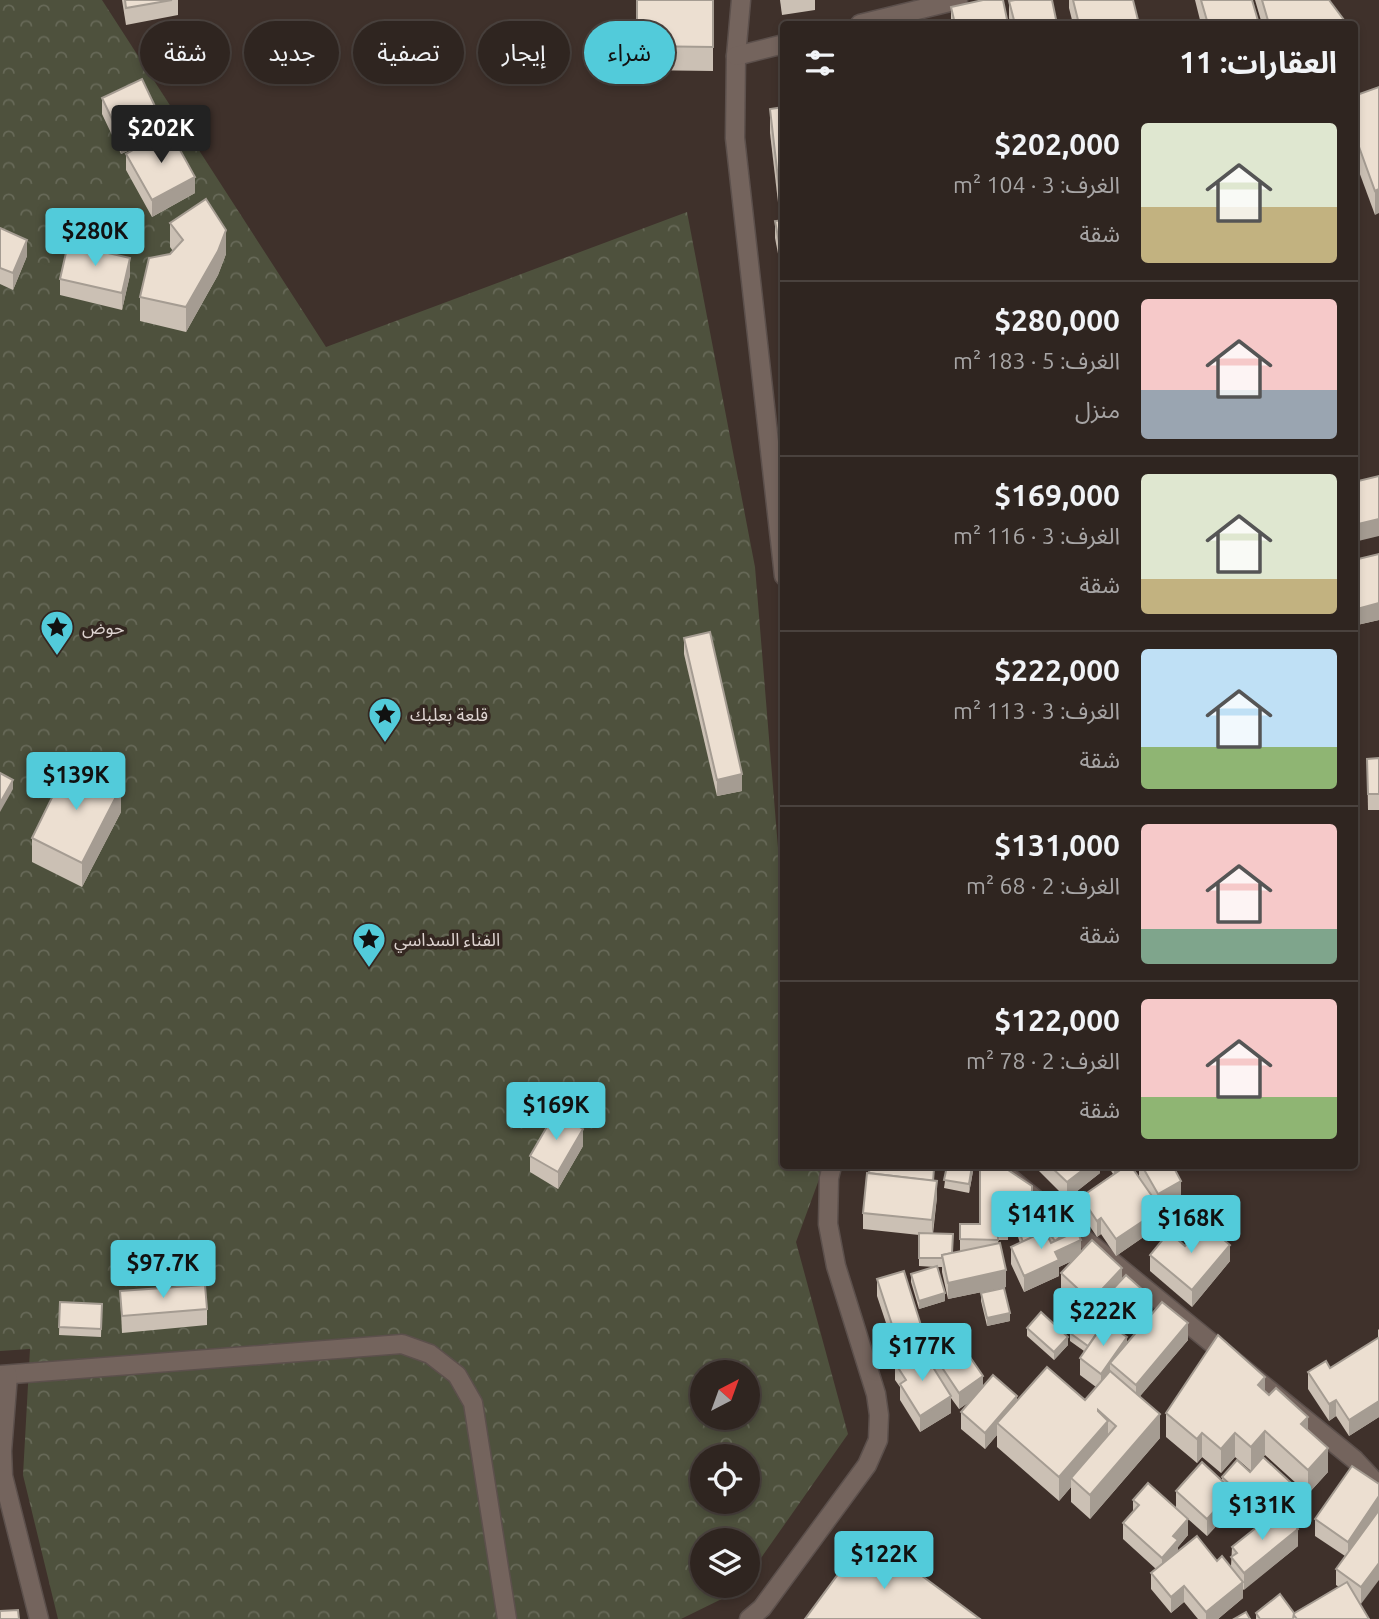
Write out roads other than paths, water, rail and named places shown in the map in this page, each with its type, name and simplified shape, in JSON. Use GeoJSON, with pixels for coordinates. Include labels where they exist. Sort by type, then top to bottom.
{"type":"FeatureCollection","features":[{"type":"Feature","properties":{"kind":"street"},"geometry":{"type":"LineString","coordinates":[[741,0],[736,56],[735,138],[780,540]]}},
{"type":"Feature","properties":{"kind":"street"},"geometry":{"type":"LineString","coordinates":[[872,21],[958,0]]}},
{"type":"Feature","properties":{"kind":"street"},"geometry":{"type":"LineString","coordinates":[[736,56],[780,45]]}},
{"type":"Feature","properties":{"kind":"street"},"geometry":{"type":"LineString","coordinates":[[749,1619],[762,1608],[867,1465],[878,1440],[876,1394],[836,1266],[828,1224],[831,1169]]}},
{"type":"Feature","properties":{"kind":"street"},"geometry":{"type":"LineString","coordinates":[[1000,1169],[1355,1460],[1379,1486]]}},
{"type":"Feature","properties":{"kind":"street"},"geometry":{"type":"LineString","coordinates":[[39,1619],[3,1476],[4,1375],[402,1344],[430,1354],[457,1376],[473,1403],[506,1619]]}},
{"type":"Feature","properties":{"kind":"place","name":"حوض"},"geometry":{"type":"Point","coordinates":[57,657]}},
{"type":"Feature","properties":{"kind":"place","name":"قلعة بعلبك"},"geometry":{"type":"Point","coordinates":[385,744]}},
{"type":"Feature","properties":{"kind":"place","name":"الفناء السداسي"},"geometry":{"type":"Point","coordinates":[369,969]}}]}
